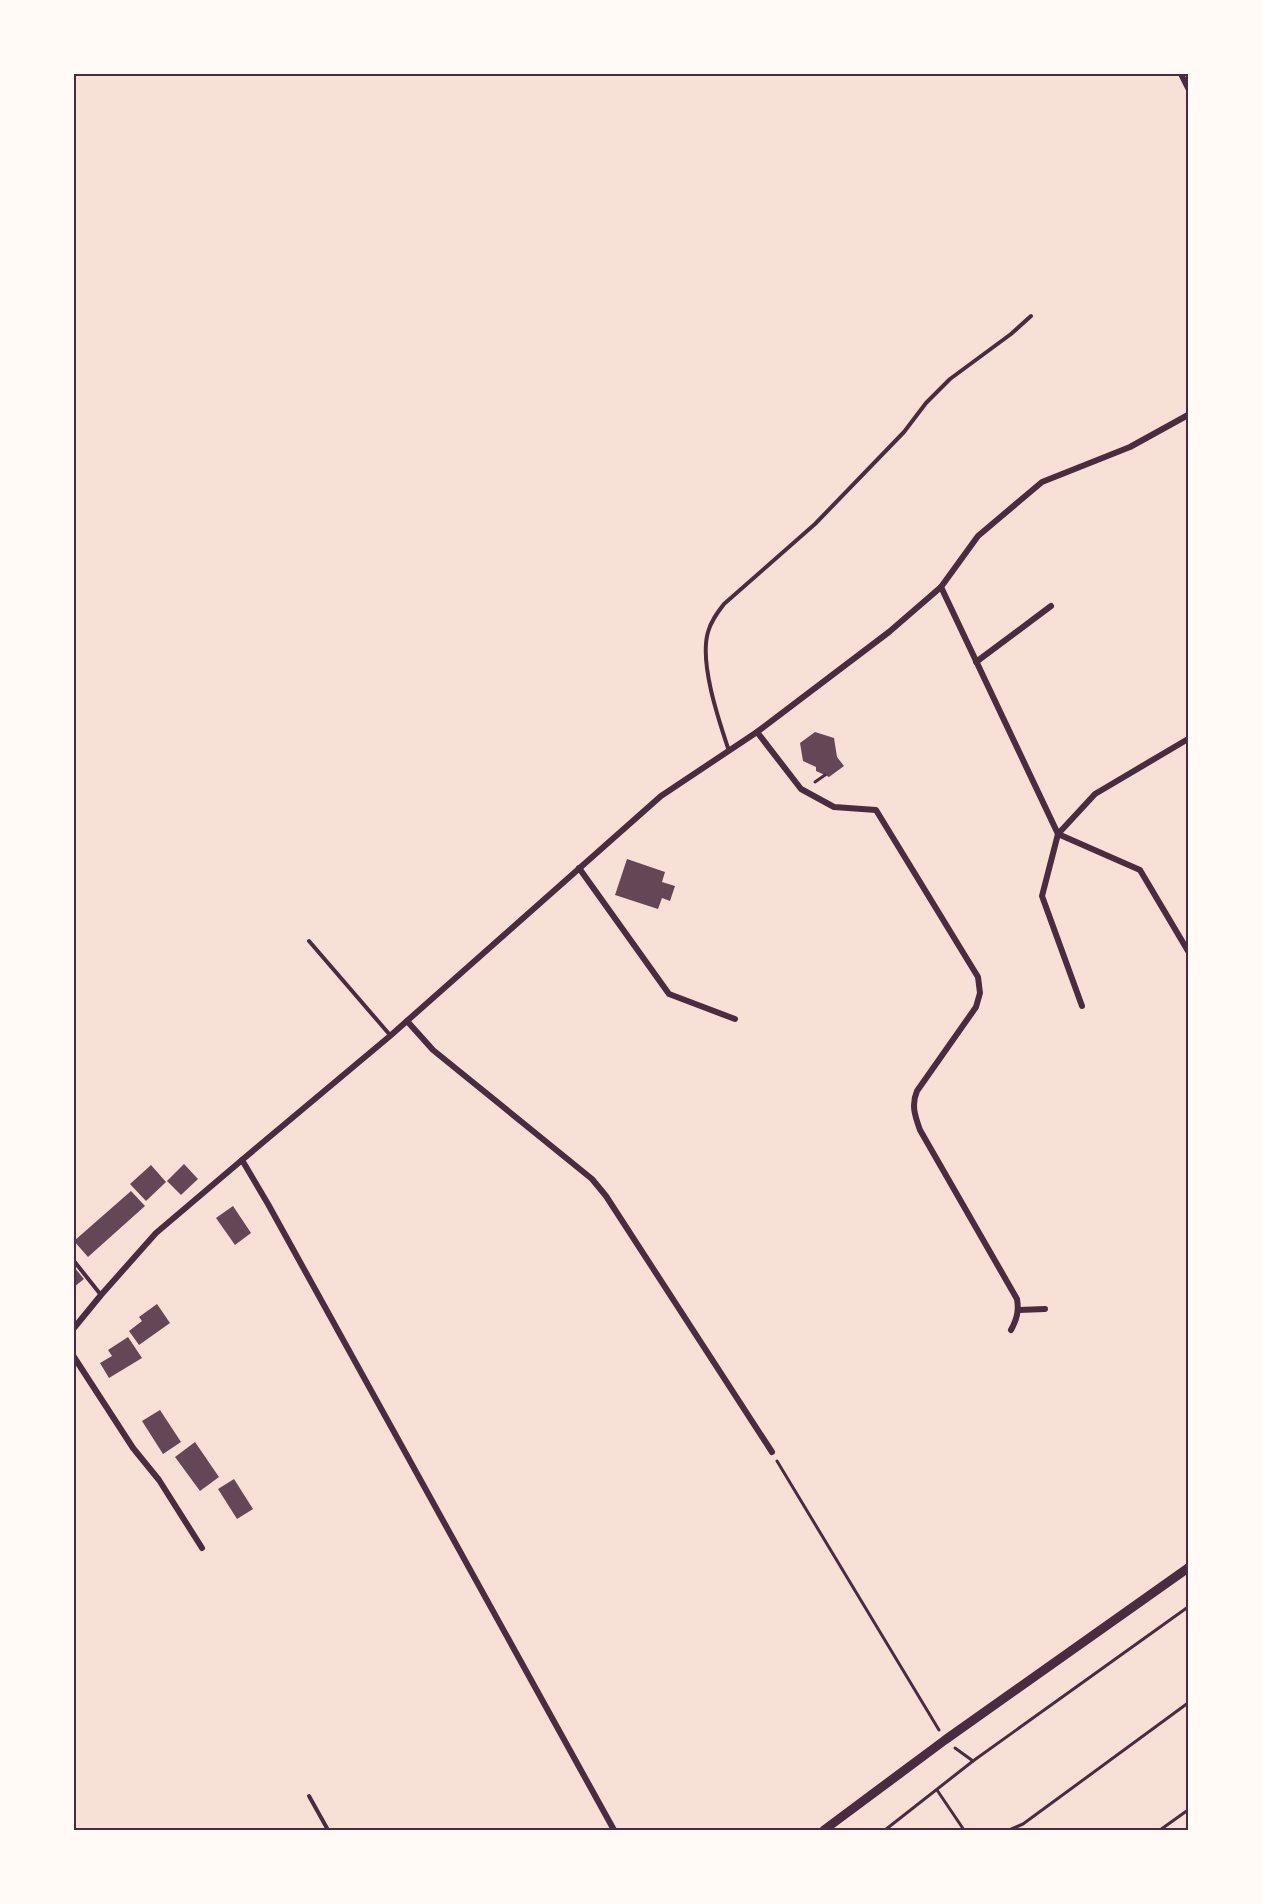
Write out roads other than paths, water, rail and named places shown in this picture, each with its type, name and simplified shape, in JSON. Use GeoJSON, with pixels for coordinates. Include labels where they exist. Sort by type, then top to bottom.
{"type":"FeatureCollection","features":[{"type":"Feature","properties":{"kind":"street"},"geometry":{"type":"LineString","coordinates":[[1181,74],[1188,88]]}},
{"type":"Feature","properties":{"kind":"street"},"geometry":{"type":"LineString","coordinates":[[74,1328],[156,1233],[390,1036],[661,796],[757,732],[889,632],[941,587],[978,536],[1042,482],[1130,447],[1188,415]]}},
{"type":"Feature","properties":{"kind":"street"},"geometry":{"type":"LineString","coordinates":[[941,587],[1058,834],[1140,870],[1188,951]]}},
{"type":"Feature","properties":{"kind":"street"},"geometry":{"type":"LineString","coordinates":[[976,662],[1050,606]]}},
{"type":"Feature","properties":{"kind":"street"},"geometry":{"type":"LineString","coordinates":[[757,732],[801,789],[834,807],[876,810],[978,977],[980,993],[976,1008],[917,1091],[913,1108],[920,1130],[1017,1299],[1019,1310],[1011,1330]]}},
{"type":"Feature","properties":{"kind":"street"},"geometry":{"type":"LineString","coordinates":[[1082,1006],[1042,896],[1058,834],[1095,794],[1188,740]]}},
{"type":"Feature","properties":{"kind":"street"},"geometry":{"type":"LineString","coordinates":[[579,868],[669,994],[735,1019]]}},
{"type":"Feature","properties":{"kind":"street"},"geometry":{"type":"LineString","coordinates":[[407,1021],[433,1050],[592,1179],[606,1196],[772,1452]]}},
{"type":"Feature","properties":{"kind":"street"},"geometry":{"type":"LineString","coordinates":[[242,1160],[614,1830]]}},
{"type":"Feature","properties":{"kind":"street"},"geometry":{"type":"LineString","coordinates":[[1019,1310],[1045,1309]]}},
{"type":"Feature","properties":{"kind":"street"},"geometry":{"type":"LineString","coordinates":[[74,1357],[132,1448],[159,1480],[202,1548]]}},
{"type":"Feature","properties":{"kind":"street"},"geometry":{"type":"LineString","coordinates":[[825,1830],[945,1740],[1188,1568]]}},
{"type":"Feature","properties":{"kind":"lane"},"geometry":{"type":"LineString","coordinates":[[729,751],[719,722],[705,648],[712,620],[724,604],[815,524],[904,432],[926,403],[950,379],[1011,334],[1031,316]]}},
{"type":"Feature","properties":{"kind":"lane"},"geometry":{"type":"LineString","coordinates":[[309,942],[390,1036]]}},
{"type":"Feature","properties":{"kind":"lane"},"geometry":{"type":"LineString","coordinates":[[74,1261],[101,1295]]}},
{"type":"Feature","properties":{"kind":"lane"},"geometry":{"type":"LineString","coordinates":[[309,1797],[328,1830]]}}]}
